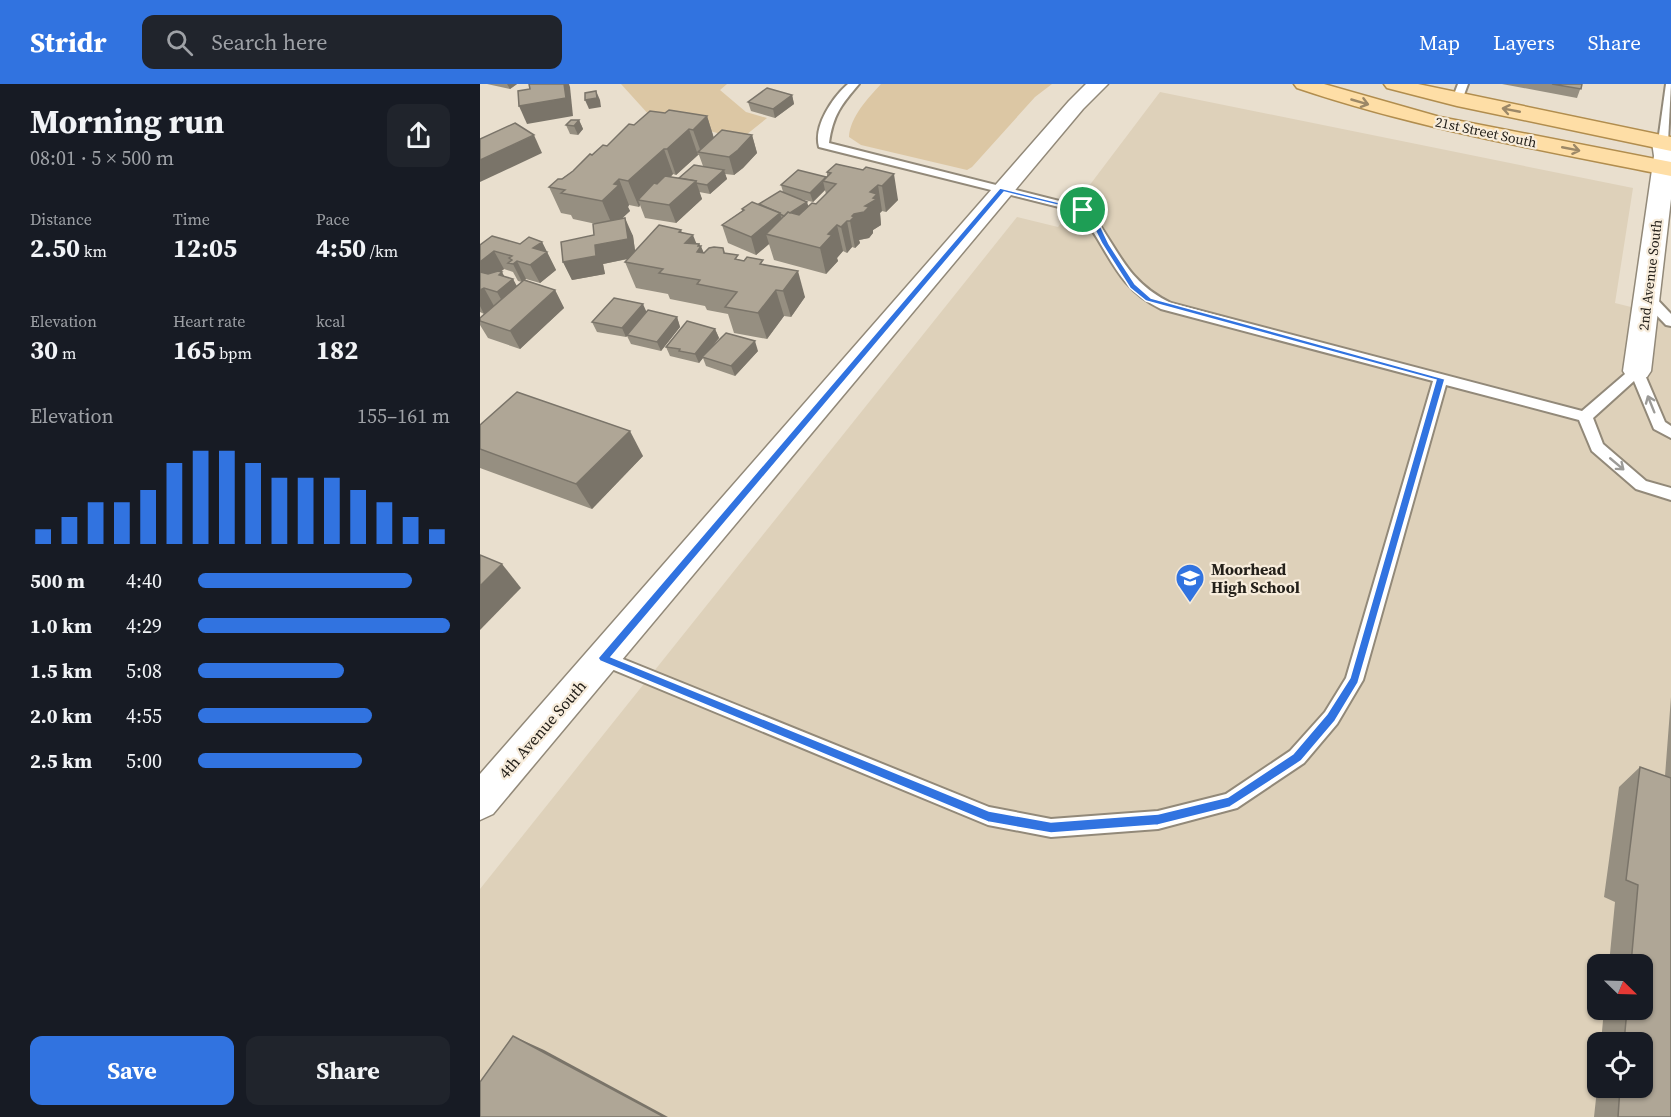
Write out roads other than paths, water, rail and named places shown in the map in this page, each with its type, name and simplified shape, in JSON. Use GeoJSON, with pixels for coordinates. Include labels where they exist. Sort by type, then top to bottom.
{"type":"FeatureCollection","features":[{"type":"Feature","properties":{"kind":"main road","name":"21st Street South"},"geometry":{"type":"LineString","coordinates":[[1304,84],[1370,105],[1446,124],[1667,169]]}},
{"type":"Feature","properties":{"kind":"main road","name":"21st Street South"},"geometry":{"type":"LineString","coordinates":[[1394,84],[1460,92],[1667,143]]}},
{"type":"Feature","properties":{"kind":"street","name":"4th Avenue South"},"geometry":{"type":"LineString","coordinates":[[480,802],[1076,105],[1098,84]]}},
{"type":"Feature","properties":{"kind":"street","name":"2nd Avenue South"},"geometry":{"type":"LineString","coordinates":[[1637,371],[1667,169],[1667,143]]}},
{"type":"Feature","properties":{"kind":"lane"},"geometry":{"type":"LineString","coordinates":[[854,84],[836,100],[830,111],[823,145],[1083,210],[1095,223],[1132,286],[1148,299],[1585,417]]}},
{"type":"Feature","properties":{"kind":"lane"},"geometry":{"type":"LineString","coordinates":[[1667,143],[1671,84]]}},
{"type":"Feature","properties":{"kind":"lane"},"geometry":{"type":"LineString","coordinates":[[1647,297],[1671,322]]}},
{"type":"Feature","properties":{"kind":"lane"},"geometry":{"type":"LineString","coordinates":[[1585,417],[1637,371],[1659,425],[1671,433]]}},
{"type":"Feature","properties":{"kind":"lane"},"geometry":{"type":"LineString","coordinates":[[603,658],[988,816],[1051,828],[1158,820],[1230,802],[1297,758],[1331,718],[1354,680],[1441,379]]}},
{"type":"Feature","properties":{"kind":"lane"},"geometry":{"type":"LineString","coordinates":[[1585,417],[1597,447],[1641,485],[1671,494]]}},
{"type":"Feature","properties":{"kind":"place","name":"Moorhead High School"},"geometry":{"type":"Point","coordinates":[1190,604]}}]}
